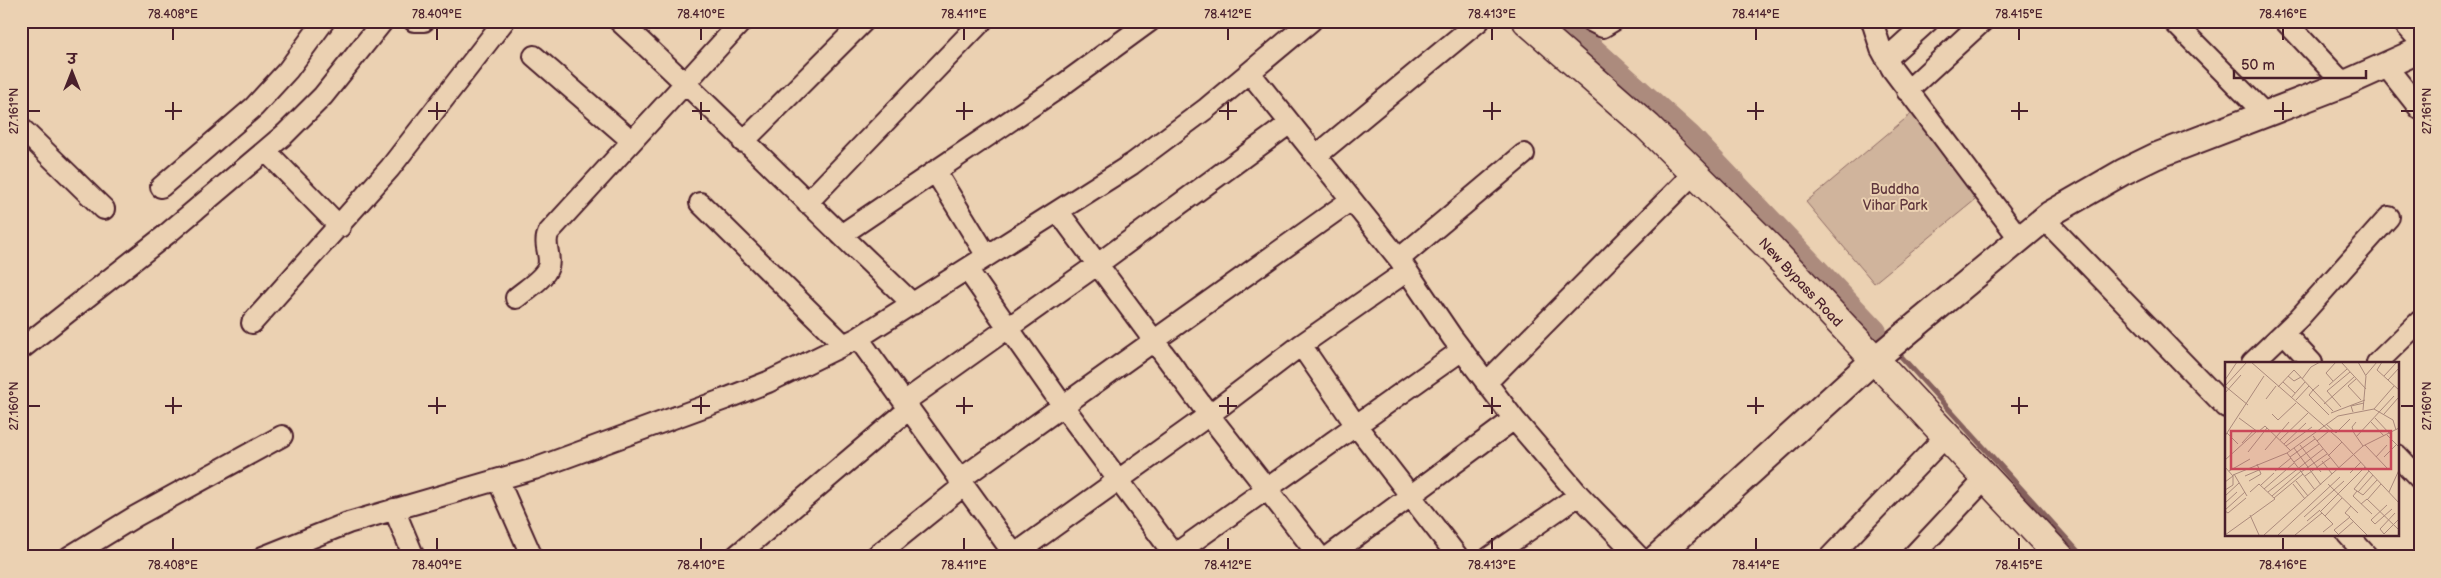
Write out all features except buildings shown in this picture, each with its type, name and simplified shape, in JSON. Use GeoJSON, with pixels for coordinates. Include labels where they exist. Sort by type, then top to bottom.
{"type":"FeatureCollection","features":[{"type":"Feature","properties":{"kind":"main road","name":"New Bypass Road"},"geometry":{"type":"LineString","coordinates":[[1527,21],[1648,127],[1771,249],[1986,478],[2055,555]]}},
{"type":"Feature","properties":{"kind":"street"},"geometry":{"type":"LineString","coordinates":[[161,187],[254,107],[288,70],[324,21]]}},
{"type":"Feature","properties":{"kind":"street"},"geometry":{"type":"LineString","coordinates":[[21,349],[167,234],[266,151],[323,96],[383,21]]}},
{"type":"Feature","properties":{"kind":"street"},"geometry":{"type":"LineString","coordinates":[[414,21],[424,21]]}},
{"type":"Feature","properties":{"kind":"street"},"geometry":{"type":"LineString","coordinates":[[252,323],[340,227],[408,145],[504,21]]}},
{"type":"Feature","properties":{"kind":"street"},"geometry":{"type":"LineString","coordinates":[[619,21],[913,304]]}},
{"type":"Feature","properties":{"kind":"street"},"geometry":{"type":"LineString","coordinates":[[516,298],[546,272],[549,260],[546,237],[549,232],[684,82],[742,21]]}},
{"type":"Feature","properties":{"kind":"street"},"geometry":{"type":"LineString","coordinates":[[743,142],[864,21]]}},
{"type":"Feature","properties":{"kind":"street"},"geometry":{"type":"LineString","coordinates":[[806,203],[982,21]]}},
{"type":"Feature","properties":{"kind":"street"},"geometry":{"type":"LineString","coordinates":[[841,235],[1057,89],[1150,21]]}},
{"type":"Feature","properties":{"kind":"street"},"geometry":{"type":"LineString","coordinates":[[263,557],[348,523],[498,480],[760,386],[851,342],[1132,164],[1207,108],[1310,21]]}},
{"type":"Feature","properties":{"kind":"street"},"geometry":{"type":"LineString","coordinates":[[1316,156],[1479,21]]}},
{"type":"Feature","properties":{"kind":"street"},"geometry":{"type":"LineString","coordinates":[[1591,21],[1603,27],[1613,21]]}},
{"type":"Feature","properties":{"kind":"street"},"geometry":{"type":"LineString","coordinates":[[1872,21],[1886,59],[1907,91],[2019,238]]}},
{"type":"Feature","properties":{"kind":"street"},"geometry":{"type":"LineString","coordinates":[[1886,59],[1928,21]]}},
{"type":"Feature","properties":{"kind":"street"},"geometry":{"type":"LineString","coordinates":[[1907,91],[1983,21]]}},
{"type":"Feature","properties":{"kind":"street"},"geometry":{"type":"LineString","coordinates":[[2173,21],[2266,115]]}},
{"type":"Feature","properties":{"kind":"street"},"geometry":{"type":"LineString","coordinates":[[2285,21],[2344,84]]}},
{"type":"Feature","properties":{"kind":"street"},"geometry":{"type":"LineString","coordinates":[[2402,21],[2420,41]]}},
{"type":"Feature","properties":{"kind":"street"},"geometry":{"type":"LineString","coordinates":[[1657,557],[1874,360],[2044,219],[2123,172],[2156,156],[2344,84],[2420,50]]}},
{"type":"Feature","properties":{"kind":"street"},"geometry":{"type":"LineString","coordinates":[[534,56],[632,141]]}},
{"type":"Feature","properties":{"kind":"street"},"geometry":{"type":"LineString","coordinates":[[2386,66],[2420,109]]}},
{"type":"Feature","properties":{"kind":"street"},"geometry":{"type":"LineString","coordinates":[[1250,72],[1403,265],[1462,350],[1514,419],[1579,495],[1639,557]]}},
{"type":"Feature","properties":{"kind":"street"},"geometry":{"type":"LineString","coordinates":[[735,557],[906,405],[1290,123]]}},
{"type":"Feature","properties":{"kind":"street"},"geometry":{"type":"LineString","coordinates":[[22,129],[104,209]]}},
{"type":"Feature","properties":{"kind":"street"},"geometry":{"type":"LineString","coordinates":[[266,151],[340,227]]}},
{"type":"Feature","properties":{"kind":"street"},"geometry":{"type":"LineString","coordinates":[[700,203],[851,342],[906,405],[1013,556],[1302,345],[1403,265],[1524,154]]}},
{"type":"Feature","properties":{"kind":"street"},"geometry":{"type":"LineString","coordinates":[[935,171],[987,256]]}},
{"type":"Feature","properties":{"kind":"street"},"geometry":{"type":"LineString","coordinates":[[1486,383],[1694,173]]}},
{"type":"Feature","properties":{"kind":"street"},"geometry":{"type":"LineString","coordinates":[[875,557],[961,483],[1063,406],[1351,200]]}},
{"type":"Feature","properties":{"kind":"street"},"geometry":{"type":"LineString","coordinates":[[1058,211],[1320,557]]}},
{"type":"Feature","properties":{"kind":"street"},"geometry":{"type":"LineString","coordinates":[[2253,362],[2284,333],[2389,217]]}},
{"type":"Feature","properties":{"kind":"street"},"geometry":{"type":"LineString","coordinates":[[2044,219],[2223,397]]}},
{"type":"Feature","properties":{"kind":"street"},"geometry":{"type":"LineString","coordinates":[[967,270],[1063,406],[1174,556],[1355,424],[1462,350]]}},
{"type":"Feature","properties":{"kind":"street"},"geometry":{"type":"LineString","coordinates":[[2378,362],[2420,321]]}},
{"type":"Feature","properties":{"kind":"street"},"geometry":{"type":"LineString","coordinates":[[2284,333],[2311,362]]}},
{"type":"Feature","properties":{"kind":"street"},"geometry":{"type":"LineString","coordinates":[[1302,345],[1355,424],[1458,557]]}},
{"type":"Feature","properties":{"kind":"street"},"geometry":{"type":"LineString","coordinates":[[1328,557],[1412,497],[1514,419]]}},
{"type":"Feature","properties":{"kind":"street"},"geometry":{"type":"LineString","coordinates":[[69,557],[136,516],[282,436]]}},
{"type":"Feature","properties":{"kind":"street"},"geometry":{"type":"LineString","coordinates":[[1830,557],[1946,436]]}},
{"type":"Feature","properties":{"kind":"street"},"geometry":{"type":"LineString","coordinates":[[2398,456],[2420,479]]}},
{"type":"Feature","properties":{"kind":"street"},"geometry":{"type":"LineString","coordinates":[[1912,557],[1986,478]]}},
{"type":"Feature","properties":{"kind":"street"},"geometry":{"type":"LineString","coordinates":[[498,480],[532,557]]}},
{"type":"Feature","properties":{"kind":"street"},"geometry":{"type":"LineString","coordinates":[[1490,557],[1579,495]]}},
{"type":"Feature","properties":{"kind":"street"},"geometry":{"type":"LineString","coordinates":[[394,509],[414,557]]}},
{"type":"Feature","properties":{"kind":"street"},"geometry":{"type":"LineString","coordinates":[[2349,536],[2368,557]]}},
{"type":"Feature","properties":{"kind":"green space","name":"Buddha Vihar Park"},"geometry":{"type":"Polygon","coordinates":[[[1917,109],[1986,191],[1874,283],[1806,202],[1917,109]]]}},
{"type":"Feature","properties":{"kind":"waterway"},"geometry":{"type":"LineString","coordinates":[[1565,21],[1691,134],[1877,330]]}},
{"type":"Feature","properties":{"kind":"waterway"},"geometry":{"type":"LineString","coordinates":[[1897,352],[2083,557]]}}]}
